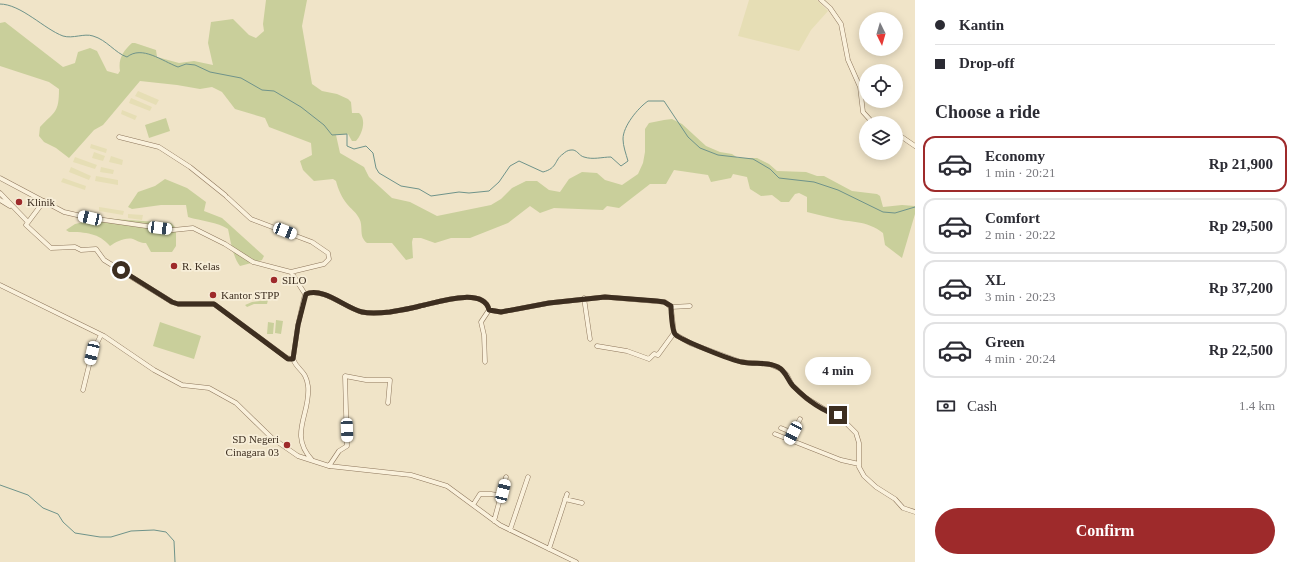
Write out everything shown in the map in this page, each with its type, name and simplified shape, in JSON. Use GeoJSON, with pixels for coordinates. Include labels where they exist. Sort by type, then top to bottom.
{"type":"FeatureCollection","features":[{"type":"Feature","properties":{"kind":"street"},"geometry":{"type":"LineString","coordinates":[[821,0],[830,8],[841,24],[848,60],[860,87],[863,112],[867,116]]}},
{"type":"Feature","properties":{"kind":"street"},"geometry":{"type":"LineString","coordinates":[[0,178],[64,212],[90,218],[173,230],[193,228],[225,244],[253,262],[291,272],[324,264],[328,259],[328,253],[320,246],[306,239],[251,219],[226,196],[190,167],[159,147],[119,137]]}},
{"type":"Feature","properties":{"kind":"street"},"geometry":{"type":"LineString","coordinates":[[903,138],[915,146]]}},
{"type":"Feature","properties":{"kind":"street"},"geometry":{"type":"LineString","coordinates":[[0,193],[27,221],[27,226],[53,249],[76,247],[81,250],[94,248],[104,260],[172,302],[178,304],[206,303],[220,308],[287,358],[293,359],[304,372],[308,385],[300,441],[313,462]]}},
{"type":"Feature","properties":{"kind":"street"},"geometry":{"type":"LineString","coordinates":[[0,200],[14,208]]}},
{"type":"Feature","properties":{"kind":"street"},"geometry":{"type":"LineString","coordinates":[[27,221],[44,201]]}},
{"type":"Feature","properties":{"kind":"street"},"geometry":{"type":"LineString","coordinates":[[291,272],[306,294],[298,325],[293,359]]}},
{"type":"Feature","properties":{"kind":"street"},"geometry":{"type":"LineString","coordinates":[[0,285],[101,335],[154,370],[182,385],[209,388],[236,403],[272,438],[293,453],[313,462],[329,466],[420,477],[447,486],[494,521],[576,562]]}},
{"type":"Feature","properties":{"kind":"street"},"geometry":{"type":"LineString","coordinates":[[306,294],[320,293],[358,310],[372,313],[419,307],[445,300],[466,298],[482,300],[488,306],[489,310]]}},
{"type":"Feature","properties":{"kind":"street"},"geometry":{"type":"LineString","coordinates":[[489,310],[501,312],[584,298],[620,297],[642,301],[664,302],[671,306],[690,306]]}},
{"type":"Feature","properties":{"kind":"street"},"geometry":{"type":"LineString","coordinates":[[584,298],[590,339]]}},
{"type":"Feature","properties":{"kind":"street"},"geometry":{"type":"LineString","coordinates":[[597,346],[627,351],[649,359],[654,354],[658,355],[674,333],[671,306]]}},
{"type":"Feature","properties":{"kind":"street"},"geometry":{"type":"LineString","coordinates":[[485,362],[484,336],[481,322],[489,310]]}},
{"type":"Feature","properties":{"kind":"street"},"geometry":{"type":"LineString","coordinates":[[674,333],[692,344],[734,360],[769,364],[781,369],[787,375],[792,385],[806,398],[832,414],[838,415],[856,433],[859,443],[859,464],[862,472],[872,484],[894,497],[903,508],[915,512]]}},
{"type":"Feature","properties":{"kind":"street"},"geometry":{"type":"LineString","coordinates":[[83,390],[92,353],[101,335]]}},
{"type":"Feature","properties":{"kind":"street"},"geometry":{"type":"LineString","coordinates":[[329,466],[339,451],[347,446],[345,376],[366,380],[390,380],[388,403]]}},
{"type":"Feature","properties":{"kind":"street"},"geometry":{"type":"LineString","coordinates":[[789,440],[800,419]]}},
{"type":"Feature","properties":{"kind":"street"},"geometry":{"type":"LineString","coordinates":[[781,428],[793,433]]}},
{"type":"Feature","properties":{"kind":"street"},"geometry":{"type":"LineString","coordinates":[[775,434],[841,460],[859,464]]}},
{"type":"Feature","properties":{"kind":"street"},"geometry":{"type":"LineString","coordinates":[[494,521],[506,477]]}},
{"type":"Feature","properties":{"kind":"street"},"geometry":{"type":"LineString","coordinates":[[510,530],[528,477]]}},
{"type":"Feature","properties":{"kind":"street"},"geometry":{"type":"LineString","coordinates":[[473,505],[480,494],[502,496]]}},
{"type":"Feature","properties":{"kind":"street"},"geometry":{"type":"LineString","coordinates":[[549,549],[566,494]]}},
{"type":"Feature","properties":{"kind":"street"},"geometry":{"type":"LineString","coordinates":[[565,499],[582,503]]}},
{"type":"Feature","properties":{"kind":"shaded area"},"geometry":{"type":"Polygon","coordinates":[[[749,0],[817,0],[828,11],[811,30],[799,51],[738,36],[749,0]]]}},
{"type":"Feature","properties":{"kind":"shaded area"},"geometry":{"type":"Polygon","coordinates":[[[138,91],[159,100],[156,105],[135,96],[138,91]]]}},
{"type":"Feature","properties":{"kind":"shaded area"},"geometry":{"type":"Polygon","coordinates":[[[131,98],[152,107],[150,111],[129,103],[131,98]]]}},
{"type":"Feature","properties":{"kind":"shaded area"},"geometry":{"type":"Polygon","coordinates":[[[122,110],[137,116],[135,120],[121,114],[122,110]]]}},
{"type":"Feature","properties":{"kind":"shaded area"},"geometry":{"type":"Polygon","coordinates":[[[91,144],[107,149],[106,153],[90,148],[91,144]]]}},
{"type":"Feature","properties":{"kind":"shaded area"},"geometry":{"type":"Polygon","coordinates":[[[94,152],[105,156],[103,161],[92,158],[94,152]]]}},
{"type":"Feature","properties":{"kind":"shaded area"},"geometry":{"type":"Polygon","coordinates":[[[111,156],[123,160],[122,165],[109,162],[111,156]]]}},
{"type":"Feature","properties":{"kind":"shaded area"},"geometry":{"type":"Polygon","coordinates":[[[75,157],[97,165],[95,169],[73,162],[75,157]]]}},
{"type":"Feature","properties":{"kind":"shaded area"},"geometry":{"type":"Polygon","coordinates":[[[71,167],[91,176],[89,180],[69,172],[71,167]]]}},
{"type":"Feature","properties":{"kind":"shaded area"},"geometry":{"type":"Polygon","coordinates":[[[101,167],[114,170],[113,174],[100,172],[101,167]]]}},
{"type":"Feature","properties":{"kind":"shaded area"},"geometry":{"type":"Polygon","coordinates":[[[96,176],[118,180],[118,185],[95,181],[96,176]]]}},
{"type":"Feature","properties":{"kind":"shaded area"},"geometry":{"type":"Polygon","coordinates":[[[63,178],[86,186],[85,190],[61,182],[63,178]]]}},
{"type":"Feature","properties":{"kind":"shaded area"},"geometry":{"type":"Polygon","coordinates":[[[99,207],[124,211],[123,215],[99,211],[99,207]]]}},
{"type":"Feature","properties":{"kind":"shaded area"},"geometry":{"type":"Polygon","coordinates":[[[128,214],[143,215],[142,220],[128,218],[128,214]]]}},
{"type":"Feature","properties":{"kind":"green space"},"geometry":{"type":"Polygon","coordinates":[[[266,0],[307,0],[302,26],[312,84],[322,91],[337,94],[348,99],[351,102],[352,113],[359,113],[363,119],[362,131],[356,141],[352,141],[348,134],[336,135],[340,153],[364,167],[369,177],[392,198],[410,202],[437,216],[491,205],[501,199],[512,188],[526,181],[537,181],[549,190],[560,192],[569,179],[582,172],[597,173],[605,180],[622,185],[638,174],[643,163],[645,152],[645,129],[649,123],[672,119],[682,124],[706,146],[720,152],[732,154],[738,158],[757,158],[769,164],[777,171],[806,172],[817,176],[824,176],[852,191],[877,194],[880,196],[883,207],[902,205],[915,206],[915,214],[902,258],[885,245],[883,233],[871,226],[859,222],[839,220],[807,212],[807,197],[799,193],[795,194],[789,202],[781,202],[772,195],[761,196],[750,189],[747,177],[733,174],[731,178],[711,182],[708,175],[674,170],[666,184],[650,184],[619,208],[607,206],[603,210],[554,208],[540,213],[530,206],[508,223],[470,238],[451,238],[435,243],[421,238],[413,238],[413,258],[406,260],[392,243],[367,243],[364,240],[359,218],[343,199],[336,181],[333,179],[314,181],[303,170],[300,161],[312,155],[311,143],[269,127],[265,118],[235,109],[222,92],[212,87],[200,89],[140,81],[103,125],[94,130],[69,158],[56,148],[44,142],[39,136],[40,127],[53,114],[57,107],[59,89],[49,82],[0,66],[0,23],[5,22],[63,67],[75,63],[78,52],[90,48],[97,51],[107,71],[118,74],[120,71],[122,56],[132,43],[156,50],[157,57],[179,63],[194,61],[213,65],[208,43],[211,22],[233,19],[249,35],[256,38],[264,31],[263,24],[266,0]]]}},
{"type":"Feature","properties":{"kind":"green space"},"geometry":{"type":"Polygon","coordinates":[[[166,118],[170,131],[149,138],[145,125],[166,118]]]}},
{"type":"Feature","properties":{"kind":"green space"},"geometry":{"type":"Polygon","coordinates":[[[165,179],[187,188],[206,202],[204,211],[222,218],[264,256],[262,260],[240,266],[234,253],[228,229],[214,223],[188,217],[186,205],[161,205],[132,209],[128,207],[138,192],[155,186],[165,179]]]}},
{"type":"Feature","properties":{"kind":"green space"},"geometry":{"type":"Polygon","coordinates":[[[101,218],[171,223],[176,228],[176,246],[172,252],[151,252],[146,243],[133,239],[124,239],[110,246],[101,238],[91,234],[69,232],[66,230],[75,224],[101,218]]]}},
{"type":"Feature","properties":{"kind":"green space"},"geometry":{"type":"Polygon","coordinates":[[[268,300],[267,304],[254,304],[247,307],[245,305],[252,302],[268,300]]]}},
{"type":"Feature","properties":{"kind":"green space"},"geometry":{"type":"Polygon","coordinates":[[[276,320],[283,321],[281,334],[275,333],[276,320]]]}},
{"type":"Feature","properties":{"kind":"green space"},"geometry":{"type":"Polygon","coordinates":[[[160,322],[201,336],[194,359],[153,346],[160,322]]]}},
{"type":"Feature","properties":{"kind":"green space"},"geometry":{"type":"Polygon","coordinates":[[[268,322],[274,323],[273,334],[267,334],[268,322]]]}},
{"type":"Feature","properties":{"kind":"waterway"},"geometry":{"type":"LineString","coordinates":[[0,4],[8,5],[24,12],[63,36],[71,37],[90,35],[98,38],[127,57],[133,54],[146,53],[178,67],[186,64],[195,65],[210,72],[241,78],[262,90],[274,91],[301,107],[324,125],[332,135],[347,134],[347,146],[354,149],[366,146],[373,153],[376,168],[379,173],[401,186],[419,189],[431,196],[459,192],[469,193],[489,191],[499,182],[510,166],[519,161],[543,172],[554,166],[560,156],[570,150],[573,150],[587,158],[611,157],[621,166],[628,161],[623,139],[628,123],[640,108],[648,101],[664,101],[688,137],[700,148],[718,155],[753,159],[770,169],[779,178],[814,182],[838,190],[883,212],[895,213],[915,207]]}},
{"type":"Feature","properties":{"kind":"waterway"},"geometry":{"type":"LineString","coordinates":[[0,485],[28,495],[43,508],[58,514],[63,522],[75,533],[100,537],[111,537],[131,531],[154,530],[166,532],[174,541],[175,562]]}},
{"type":"Feature","properties":{"kind":"place","name":"Klinik"},"geometry":{"type":"Point","coordinates":[19,202]}},
{"type":"Feature","properties":{"kind":"place","name":"R. Kelas"},"geometry":{"type":"Point","coordinates":[174,266]}},
{"type":"Feature","properties":{"kind":"place","name":"SILO"},"geometry":{"type":"Point","coordinates":[274,280]}},
{"type":"Feature","properties":{"kind":"place","name":"Kantor STPP"},"geometry":{"type":"Point","coordinates":[213,295]}},
{"type":"Feature","properties":{"kind":"place","name":"SD Negeri Cinagara 03"},"geometry":{"type":"Point","coordinates":[287,445]}},
{"type":"Feature","properties":{"kind":"route"},"geometry":{"type":"LineString","coordinates":[[121,270],[172,302],[178,304],[214,304],[288,359],[293,359],[298,325],[306,294],[313,292],[320,293],[363,312],[372,313],[419,307],[456,298],[477,298],[482,300],[488,306],[489,310],[501,312],[584,298],[620,297],[642,301],[664,302],[671,306],[674,333],[676,335],[692,344],[741,362],[766,364],[778,367],[789,378],[791,384],[803,393],[806,398],[832,414],[838,415]]}}]}
